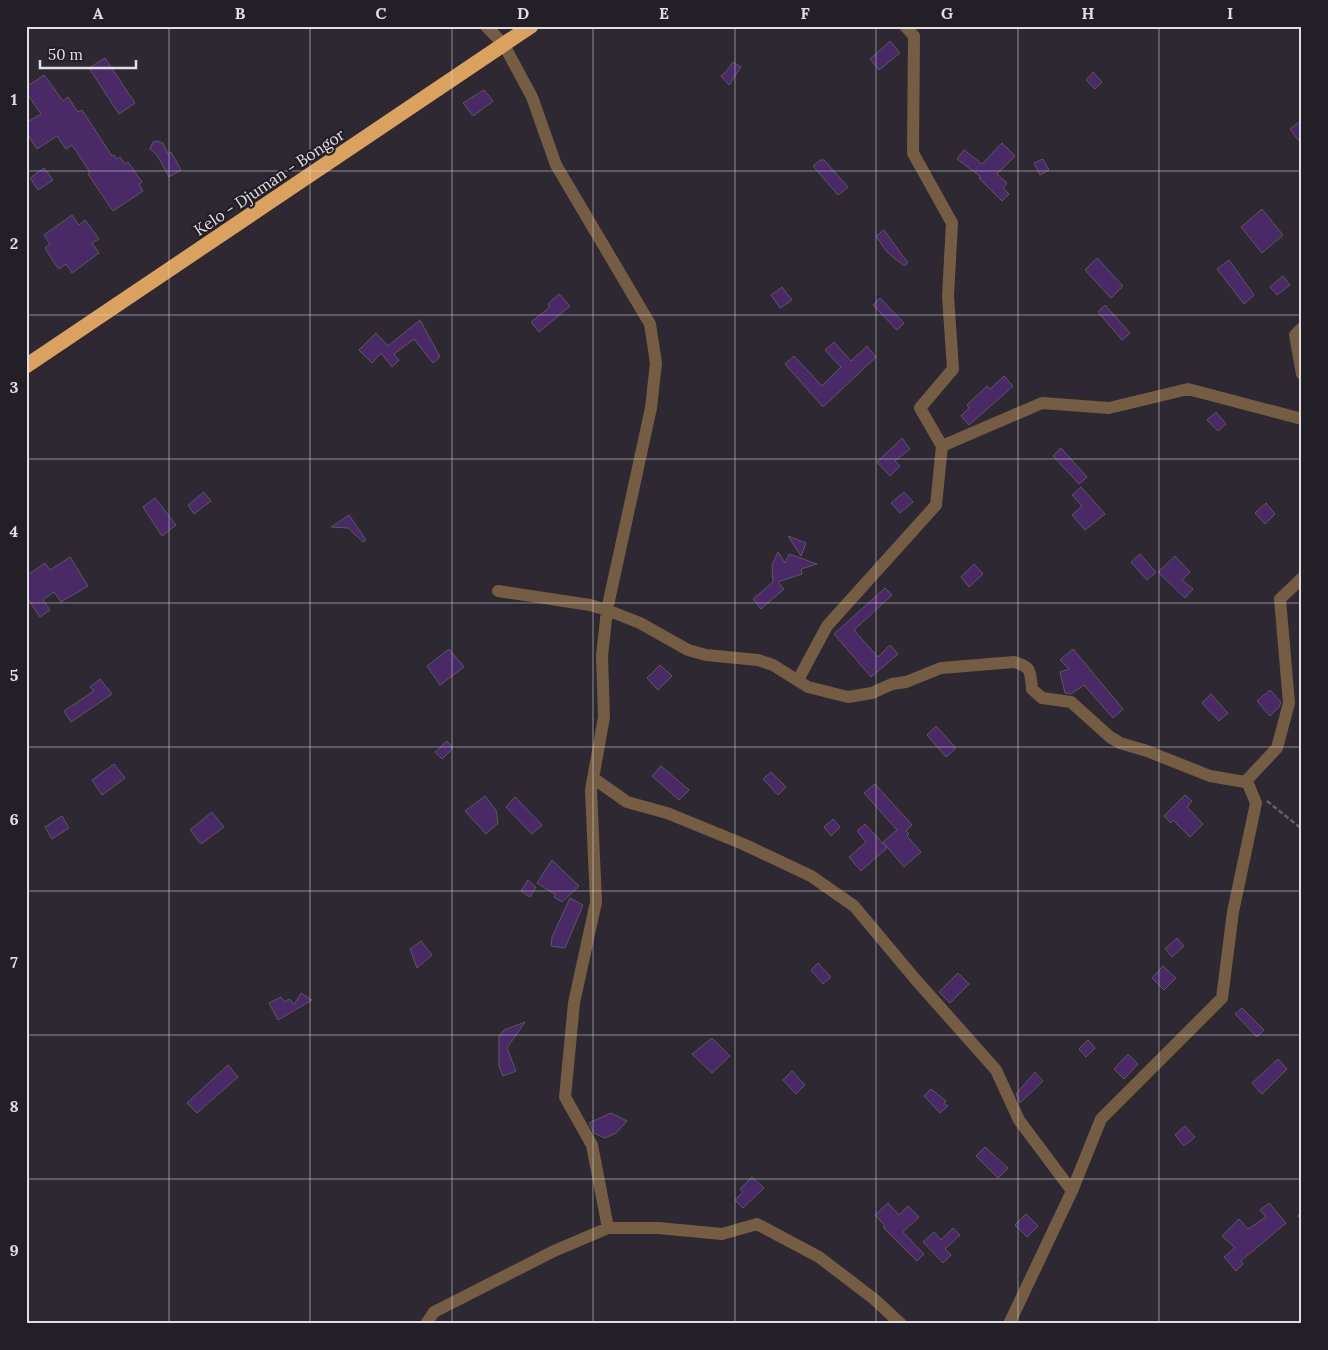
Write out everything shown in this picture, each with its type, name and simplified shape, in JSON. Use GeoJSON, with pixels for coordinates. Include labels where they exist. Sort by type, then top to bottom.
{"type":"FeatureCollection","features":[{"type":"Feature","properties":{"kind":"highway","name":"Kelo - Djuman - Bongor"},"geometry":{"type":"LineString","coordinates":[[26,366],[531,26]]}},
{"type":"Feature","properties":{"kind":"street"},"geometry":{"type":"LineString","coordinates":[[486,26],[504,45],[532,97],[556,165],[650,324],[656,363],[651,408],[607,610],[602,656],[604,717],[591,790],[596,902],[574,1003],[565,1097],[592,1144],[608,1228]]}},
{"type":"Feature","properties":{"kind":"street"},"geometry":{"type":"LineString","coordinates":[[798,680],[827,626],[936,505],[942,446],[920,408],[953,369],[948,296],[952,223],[913,153],[914,36],[905,26]]}},
{"type":"Feature","properties":{"kind":"street"},"geometry":{"type":"LineString","coordinates":[[1302,328],[1295,335],[1302,374]]}},
{"type":"Feature","properties":{"kind":"street"},"geometry":{"type":"LineString","coordinates":[[942,446],[1042,403],[1109,408],[1188,389],[1302,419]]}},
{"type":"Feature","properties":{"kind":"street"},"geometry":{"type":"LineString","coordinates":[[498,591],[590,605],[607,610],[640,623],[688,650],[706,655],[758,660],[773,665],[808,686],[848,697],[872,693],[892,684],[906,682],[941,668],[1014,662],[1025,665],[1030,672],[1032,689],[1042,698],[1071,702],[1120,743],[1147,751],[1210,776],[1245,782],[1277,748],[1289,703],[1280,599],[1302,578]]}},
{"type":"Feature","properties":{"kind":"street"},"geometry":{"type":"LineString","coordinates":[[593,778],[627,802],[667,813],[743,844],[811,876],[854,906],[916,980],[996,1070],[1018,1120],[1072,1191]]}},
{"type":"Feature","properties":{"kind":"street"},"geometry":{"type":"LineString","coordinates":[[1009,1324],[1072,1191],[1101,1119],[1222,998],[1233,912],[1256,803],[1249,786]]}},
{"type":"Feature","properties":{"kind":"street"},"geometry":{"type":"LineString","coordinates":[[426,1324],[434,1312],[554,1251],[608,1228],[658,1228],[722,1234],[757,1224],[819,1256],[874,1299],[901,1324]]}},
{"type":"Feature","properties":{"kind":"path"},"geometry":{"type":"LineString","coordinates":[[1249,786],[1302,829]]}},
{"type":"Feature","properties":{"kind":"path"},"geometry":{"type":"LineString","coordinates":[[1302,1213],[1299,1216],[1302,1221]]}},
{"type":"Feature","properties":{"kind":"building"},"geometry":{"type":"Polygon","coordinates":[[[890,41],[900,53],[879,70],[870,59],[890,41]]]}},
{"type":"Feature","properties":{"kind":"building"},"geometry":{"type":"Polygon","coordinates":[[[105,58],[135,103],[119,114],[89,68],[105,58]]]}},
{"type":"Feature","properties":{"kind":"building"},"geometry":{"type":"Polygon","coordinates":[[[733,62],[741,67],[729,85],[721,76],[733,62]]]}},
{"type":"Feature","properties":{"kind":"building"},"geometry":{"type":"Polygon","coordinates":[[[1093,72],[1102,82],[1095,89],[1086,80],[1093,72]]]}},
{"type":"Feature","properties":{"kind":"building"},"geometry":{"type":"Polygon","coordinates":[[[44,75],[63,101],[68,97],[78,112],[82,110],[112,156],[114,155],[117,159],[120,157],[125,164],[128,162],[142,182],[139,184],[143,191],[113,211],[88,174],[90,172],[72,145],[66,149],[57,136],[37,149],[26,132],[26,123],[41,114],[26,92],[26,87],[44,75]]]}},
{"type":"Feature","properties":{"kind":"building"},"geometry":{"type":"Polygon","coordinates":[[[484,90],[493,101],[473,116],[463,103],[484,90]]]}},
{"type":"Feature","properties":{"kind":"building"},"geometry":{"type":"Polygon","coordinates":[[[1302,120],[1302,145],[1290,129],[1302,120]]]}},
{"type":"Feature","properties":{"kind":"building"},"geometry":{"type":"Polygon","coordinates":[[[153,142],[163,143],[168,154],[171,152],[181,170],[169,177],[157,155],[150,149],[153,142]]]}},
{"type":"Feature","properties":{"kind":"building"},"geometry":{"type":"Polygon","coordinates":[[[1002,143],[1015,156],[997,174],[1007,183],[1003,188],[1009,194],[1002,201],[979,178],[981,177],[957,159],[964,150],[982,164],[1002,143]]]}},
{"type":"Feature","properties":{"kind":"building"},"geometry":{"type":"Polygon","coordinates":[[[1043,159],[1049,170],[1040,175],[1034,163],[1043,159]]]}},
{"type":"Feature","properties":{"kind":"building"},"geometry":{"type":"Polygon","coordinates":[[[820,160],[824,160],[848,187],[838,195],[813,166],[820,160]]]}},
{"type":"Feature","properties":{"kind":"building"},"geometry":{"type":"Polygon","coordinates":[[[44,168],[53,180],[38,190],[30,178],[44,168]]]}},
{"type":"Feature","properties":{"kind":"building"},"geometry":{"type":"Polygon","coordinates":[[[1262,209],[1283,235],[1262,253],[1241,227],[1262,209]]]}},
{"type":"Feature","properties":{"kind":"building"},"geometry":{"type":"Polygon","coordinates":[[[72,215],[79,225],[85,220],[99,239],[92,243],[99,253],[72,273],[66,264],[59,269],[53,261],[45,248],[50,244],[44,235],[72,215]]]}},
{"type":"Feature","properties":{"kind":"building"},"geometry":{"type":"Polygon","coordinates":[[[884,230],[908,263],[904,266],[887,252],[876,236],[884,230]]]}},
{"type":"Feature","properties":{"kind":"building"},"geometry":{"type":"Polygon","coordinates":[[[1097,258],[1123,286],[1111,298],[1085,270],[1097,258]]]}},
{"type":"Feature","properties":{"kind":"building"},"geometry":{"type":"Polygon","coordinates":[[[1229,260],[1254,295],[1244,304],[1217,269],[1229,260]]]}},
{"type":"Feature","properties":{"kind":"building"},"geometry":{"type":"Polygon","coordinates":[[[1283,276],[1290,285],[1277,295],[1270,287],[1283,276]]]}},
{"type":"Feature","properties":{"kind":"building"},"geometry":{"type":"Polygon","coordinates":[[[782,287],[792,300],[780,308],[771,295],[782,287]]]}},
{"type":"Feature","properties":{"kind":"building"},"geometry":{"type":"Polygon","coordinates":[[[559,294],[570,306],[539,332],[531,322],[550,307],[548,304],[559,294]]]}},
{"type":"Feature","properties":{"kind":"building"},"geometry":{"type":"Polygon","coordinates":[[[880,298],[904,323],[897,330],[873,305],[880,298]]]}},
{"type":"Feature","properties":{"kind":"building"},"geometry":{"type":"Polygon","coordinates":[[[1105,305],[1130,333],[1122,340],[1098,312],[1105,305]]]}},
{"type":"Feature","properties":{"kind":"building"},"geometry":{"type":"Polygon","coordinates":[[[420,320],[440,357],[433,363],[414,339],[394,354],[399,360],[392,367],[381,353],[372,363],[359,350],[376,333],[388,346],[420,320]]]}},
{"type":"Feature","properties":{"kind":"building"},"geometry":{"type":"Polygon","coordinates":[[[834,342],[851,361],[867,346],[876,357],[823,407],[785,364],[794,356],[822,386],[841,367],[825,350],[834,342]]]}},
{"type":"Feature","properties":{"kind":"building"},"geometry":{"type":"Polygon","coordinates":[[[1004,376],[1013,386],[969,425],[961,416],[969,408],[967,405],[987,386],[990,389],[1004,376]]]}},
{"type":"Feature","properties":{"kind":"building"},"geometry":{"type":"Polygon","coordinates":[[[1216,412],[1226,424],[1218,431],[1207,420],[1216,412]]]}},
{"type":"Feature","properties":{"kind":"building"},"geometry":{"type":"Polygon","coordinates":[[[902,438],[910,449],[895,461],[900,466],[890,476],[877,462],[902,438]]]}},
{"type":"Feature","properties":{"kind":"building"},"geometry":{"type":"Polygon","coordinates":[[[1061,448],[1087,477],[1079,484],[1053,456],[1061,448]]]}},
{"type":"Feature","properties":{"kind":"building"},"geometry":{"type":"Polygon","coordinates":[[[1081,487],[1105,514],[1085,530],[1072,515],[1082,506],[1072,495],[1081,487]]]}},
{"type":"Feature","properties":{"kind":"building"},"geometry":{"type":"Polygon","coordinates":[[[204,492],[211,501],[194,514],[188,505],[204,492]]]}},
{"type":"Feature","properties":{"kind":"building"},"geometry":{"type":"Polygon","coordinates":[[[904,492],[913,502],[900,513],[891,503],[904,492]]]}},
{"type":"Feature","properties":{"kind":"building"},"geometry":{"type":"Polygon","coordinates":[[[155,498],[176,525],[162,536],[143,507],[155,498]]]}},
{"type":"Feature","properties":{"kind":"building"},"geometry":{"type":"Polygon","coordinates":[[[1266,503],[1275,514],[1265,524],[1255,513],[1266,503]]]}},
{"type":"Feature","properties":{"kind":"building"},"geometry":{"type":"Polygon","coordinates":[[[349,515],[366,540],[363,542],[348,528],[331,527],[349,515]]]}},
{"type":"Feature","properties":{"kind":"building"},"geometry":{"type":"Polygon","coordinates":[[[788,536],[806,543],[801,556],[788,536]]]}},
{"type":"Feature","properties":{"kind":"building"},"geometry":{"type":"Polygon","coordinates":[[[778,552],[785,563],[789,554],[817,564],[801,569],[802,574],[778,582],[784,589],[761,609],[753,599],[773,582],[772,565],[778,552]]]}},
{"type":"Feature","properties":{"kind":"building"},"geometry":{"type":"Polygon","coordinates":[[[1140,554],[1156,572],[1147,580],[1131,562],[1140,554]]]}},
{"type":"Feature","properties":{"kind":"building"},"geometry":{"type":"Polygon","coordinates":[[[1175,556],[1190,572],[1182,580],[1193,589],[1185,598],[1158,572],[1175,556]]]}},
{"type":"Feature","properties":{"kind":"building"},"geometry":{"type":"Polygon","coordinates":[[[70,557],[88,586],[61,602],[54,592],[43,600],[50,610],[40,617],[26,596],[26,576],[45,563],[50,570],[70,557]]]}},
{"type":"Feature","properties":{"kind":"building"},"geometry":{"type":"Polygon","coordinates":[[[974,564],[983,574],[969,587],[961,577],[974,564]]]}},
{"type":"Feature","properties":{"kind":"building"},"geometry":{"type":"Polygon","coordinates":[[[885,588],[892,595],[854,630],[878,657],[890,645],[898,654],[871,677],[834,634],[885,588]]]}},
{"type":"Feature","properties":{"kind":"building"},"geometry":{"type":"Polygon","coordinates":[[[449,649],[464,667],[440,685],[427,666],[449,649]]]}},
{"type":"Feature","properties":{"kind":"building"},"geometry":{"type":"Polygon","coordinates":[[[1073,649],[1123,709],[1113,718],[1084,685],[1071,694],[1065,693],[1060,672],[1069,669],[1060,660],[1073,649]]]}},
{"type":"Feature","properties":{"kind":"building"},"geometry":{"type":"Polygon","coordinates":[[[660,665],[672,676],[658,690],[647,678],[660,665]]]}},
{"type":"Feature","properties":{"kind":"building"},"geometry":{"type":"Polygon","coordinates":[[[100,679],[112,694],[71,722],[64,711],[94,691],[90,687],[100,679]]]}},
{"type":"Feature","properties":{"kind":"building"},"geometry":{"type":"Polygon","coordinates":[[[1270,690],[1281,702],[1279,707],[1270,716],[1257,701],[1270,690]]]}},
{"type":"Feature","properties":{"kind":"building"},"geometry":{"type":"Polygon","coordinates":[[[1211,694],[1228,713],[1219,721],[1202,703],[1211,694]]]}},
{"type":"Feature","properties":{"kind":"building"},"geometry":{"type":"Polygon","coordinates":[[[936,726],[956,748],[946,757],[927,735],[936,726]]]}},
{"type":"Feature","properties":{"kind":"building"},"geometry":{"type":"Polygon","coordinates":[[[447,741],[453,748],[442,759],[435,752],[447,741]]]}},
{"type":"Feature","properties":{"kind":"building"},"geometry":{"type":"Polygon","coordinates":[[[114,764],[125,778],[102,795],[92,780],[114,764]]]}},
{"type":"Feature","properties":{"kind":"building"},"geometry":{"type":"Polygon","coordinates":[[[661,766],[689,790],[679,800],[652,776],[661,766]]]}},
{"type":"Feature","properties":{"kind":"building"},"geometry":{"type":"Polygon","coordinates":[[[771,772],[786,787],[778,795],[763,779],[771,772]]]}},
{"type":"Feature","properties":{"kind":"building"},"geometry":{"type":"Polygon","coordinates":[[[875,784],[912,825],[906,831],[909,834],[907,836],[921,852],[904,867],[883,842],[897,830],[864,793],[875,784]]]}},
{"type":"Feature","properties":{"kind":"building"},"geometry":{"type":"Polygon","coordinates":[[[1185,795],[1192,801],[1187,807],[1203,824],[1190,837],[1173,820],[1171,823],[1164,816],[1185,795]]]}},
{"type":"Feature","properties":{"kind":"building"},"geometry":{"type":"Polygon","coordinates":[[[485,796],[496,810],[498,823],[486,834],[465,811],[485,796]]]}},
{"type":"Feature","properties":{"kind":"building"},"geometry":{"type":"Polygon","coordinates":[[[515,797],[542,825],[532,834],[506,807],[515,797]]]}},
{"type":"Feature","properties":{"kind":"building"},"geometry":{"type":"Polygon","coordinates":[[[212,812],[224,827],[201,844],[190,830],[212,812]]]}},
{"type":"Feature","properties":{"kind":"building"},"geometry":{"type":"Polygon","coordinates":[[[62,816],[69,828],[52,839],[45,827],[62,816]]]}},
{"type":"Feature","properties":{"kind":"building"},"geometry":{"type":"Polygon","coordinates":[[[833,819],[840,827],[831,836],[824,827],[833,819]]]}},
{"type":"Feature","properties":{"kind":"building"},"geometry":{"type":"Polygon","coordinates":[[[865,824],[887,848],[861,871],[849,857],[866,842],[857,831],[865,824]]]}},
{"type":"Feature","properties":{"kind":"building"},"geometry":{"type":"Polygon","coordinates":[[[552,860],[579,886],[562,902],[554,897],[556,895],[537,883],[552,860]]]}},
{"type":"Feature","properties":{"kind":"building"},"geometry":{"type":"Polygon","coordinates":[[[528,880],[536,887],[530,897],[521,891],[528,880]]]}},
{"type":"Feature","properties":{"kind":"building"},"geometry":{"type":"Polygon","coordinates":[[[570,898],[583,905],[565,948],[551,946],[552,937],[570,898]]]}},
{"type":"Feature","properties":{"kind":"building"},"geometry":{"type":"Polygon","coordinates":[[[1177,938],[1184,946],[1172,957],[1165,949],[1177,938]]]}},
{"type":"Feature","properties":{"kind":"building"},"geometry":{"type":"Polygon","coordinates":[[[421,941],[432,955],[417,968],[410,949],[421,941]]]}},
{"type":"Feature","properties":{"kind":"building"},"geometry":{"type":"Polygon","coordinates":[[[818,963],[831,977],[823,984],[811,970],[818,963]]]}},
{"type":"Feature","properties":{"kind":"building"},"geometry":{"type":"Polygon","coordinates":[[[1163,966],[1176,978],[1164,990],[1152,978],[1163,966]]]}},
{"type":"Feature","properties":{"kind":"building"},"geometry":{"type":"Polygon","coordinates":[[[958,973],[969,984],[950,1003],[939,992],[958,973]]]}},
{"type":"Feature","properties":{"kind":"building"},"geometry":{"type":"Polygon","coordinates":[[[301,993],[312,1000],[278,1020],[269,1003],[281,997],[284,1002],[290,999],[294,1005],[301,993]]]}},
{"type":"Feature","properties":{"kind":"building"},"geometry":{"type":"Polygon","coordinates":[[[1242,1008],[1264,1030],[1257,1037],[1235,1014],[1242,1008]]]}},
{"type":"Feature","properties":{"kind":"building"},"geometry":{"type":"Polygon","coordinates":[[[525,1022],[507,1048],[516,1071],[503,1076],[499,1066],[499,1036],[504,1030],[525,1022]]]}},
{"type":"Feature","properties":{"kind":"building"},"geometry":{"type":"Polygon","coordinates":[[[712,1038],[730,1056],[712,1073],[692,1054],[712,1038]]]}},
{"type":"Feature","properties":{"kind":"building"},"geometry":{"type":"Polygon","coordinates":[[[1088,1040],[1095,1048],[1086,1057],[1079,1049],[1088,1040]]]}},
{"type":"Feature","properties":{"kind":"building"},"geometry":{"type":"Polygon","coordinates":[[[1128,1054],[1138,1064],[1124,1079],[1114,1069],[1128,1054]]]}},
{"type":"Feature","properties":{"kind":"building"},"geometry":{"type":"Polygon","coordinates":[[[1278,1059],[1287,1069],[1262,1094],[1252,1083],[1278,1059]]]}},
{"type":"Feature","properties":{"kind":"building"},"geometry":{"type":"Polygon","coordinates":[[[228,1065],[238,1077],[197,1113],[187,1103],[228,1065]]]}},
{"type":"Feature","properties":{"kind":"building"},"geometry":{"type":"Polygon","coordinates":[[[792,1071],[805,1085],[796,1094],[783,1080],[792,1071]]]}},
{"type":"Feature","properties":{"kind":"building"},"geometry":{"type":"Polygon","coordinates":[[[1035,1072],[1043,1081],[1020,1103],[1016,1094],[1035,1072]]]}},
{"type":"Feature","properties":{"kind":"building"},"geometry":{"type":"Polygon","coordinates":[[[931,1089],[946,1101],[944,1103],[948,1106],[940,1113],[924,1096],[931,1089]]]}},
{"type":"Feature","properties":{"kind":"building"},"geometry":{"type":"Polygon","coordinates":[[[611,1113],[627,1121],[616,1133],[605,1138],[594,1133],[589,1123],[611,1113]]]}},
{"type":"Feature","properties":{"kind":"building"},"geometry":{"type":"Polygon","coordinates":[[[1185,1126],[1195,1137],[1184,1146],[1175,1135],[1185,1126]]]}},
{"type":"Feature","properties":{"kind":"building"},"geometry":{"type":"Polygon","coordinates":[[[985,1147],[1008,1168],[998,1178],[976,1156],[985,1147]]]}},
{"type":"Feature","properties":{"kind":"building"},"geometry":{"type":"Polygon","coordinates":[[[752,1177],[764,1188],[743,1208],[735,1200],[743,1192],[740,1189],[752,1177]]]}},
{"type":"Feature","properties":{"kind":"building"},"geometry":{"type":"Polygon","coordinates":[[[888,1203],[899,1215],[908,1206],[919,1217],[903,1232],[924,1254],[917,1261],[883,1227],[885,1226],[875,1215],[888,1203]]]}},
{"type":"Feature","properties":{"kind":"building"},"geometry":{"type":"Polygon","coordinates":[[[1269,1203],[1286,1223],[1241,1261],[1243,1264],[1236,1271],[1224,1257],[1235,1248],[1222,1236],[1239,1219],[1248,1229],[1266,1217],[1260,1210],[1269,1203]]]}},
{"type":"Feature","properties":{"kind":"building"},"geometry":{"type":"Polygon","coordinates":[[[1026,1214],[1038,1226],[1027,1237],[1015,1225],[1026,1214]]]}},
{"type":"Feature","properties":{"kind":"building"},"geometry":{"type":"Polygon","coordinates":[[[953,1228],[960,1235],[945,1249],[951,1255],[943,1263],[923,1242],[934,1232],[941,1240],[953,1228]]]}}]}
